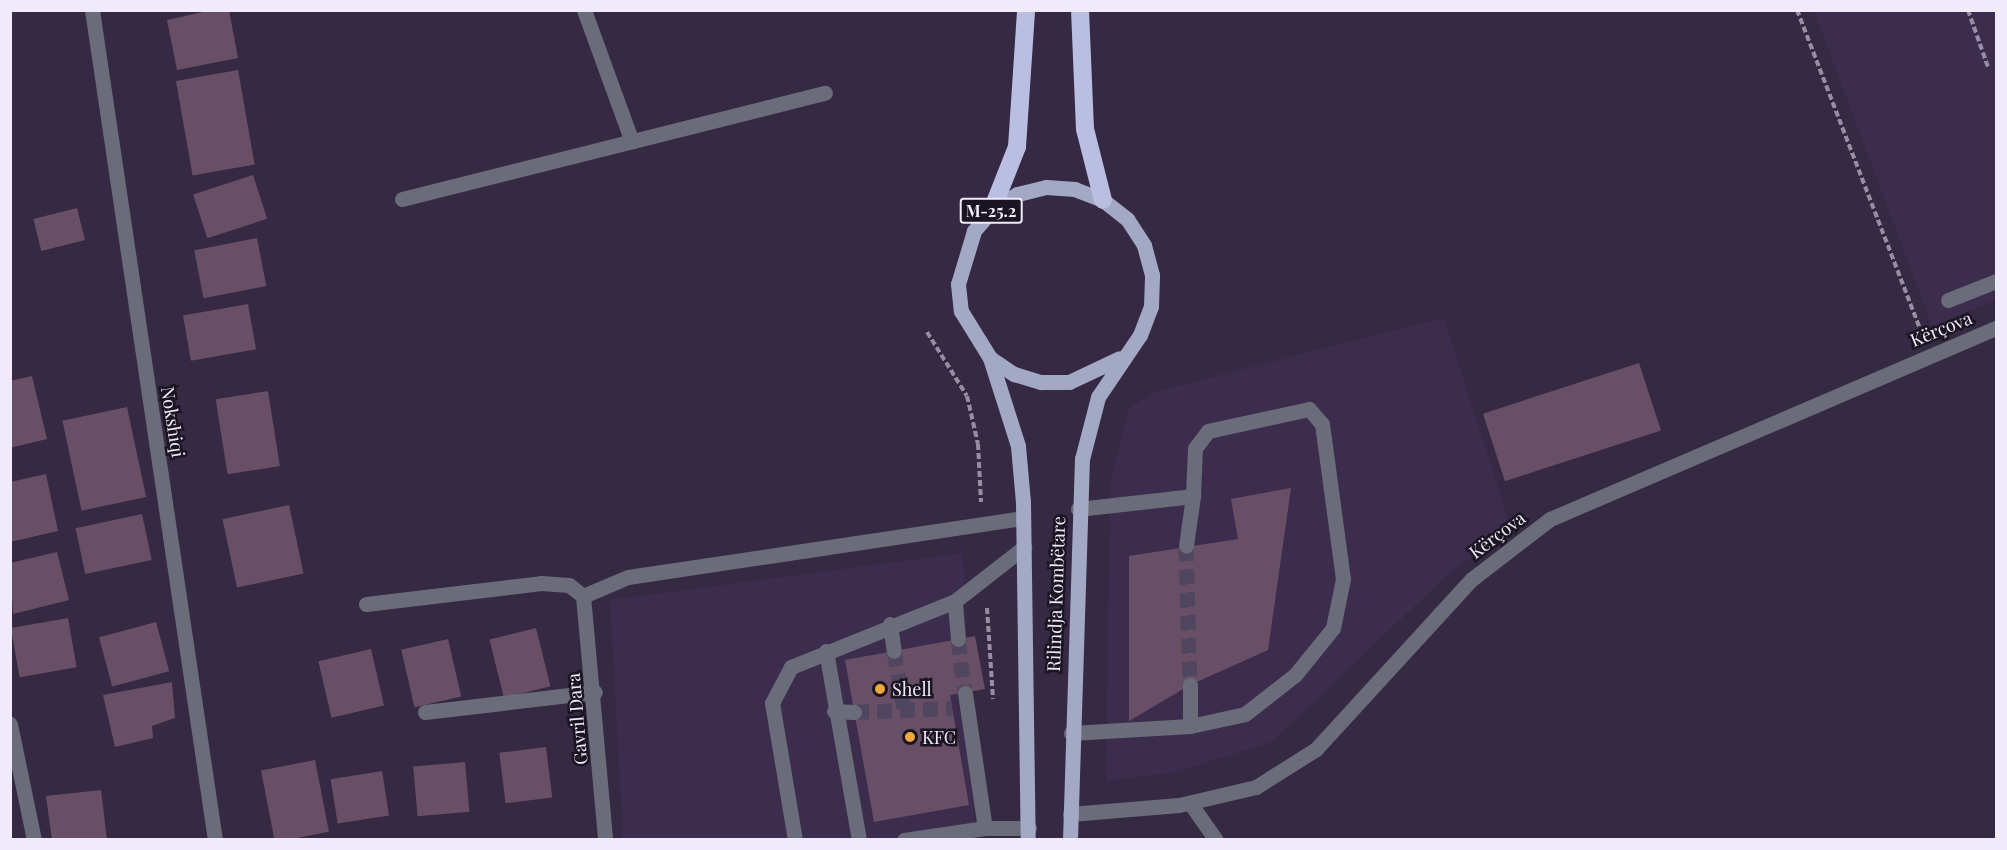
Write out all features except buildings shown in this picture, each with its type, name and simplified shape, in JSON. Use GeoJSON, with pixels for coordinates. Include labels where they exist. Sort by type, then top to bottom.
{"type":"FeatureCollection","features":[{"type":"Feature","properties":{"kind":"highway"},"geometry":{"type":"LineString","coordinates":[[992,210],[1017,147],[1026,10]]}},
{"type":"Feature","properties":{"kind":"highway"},"geometry":{"type":"LineString","coordinates":[[1080,10],[1085,129],[1103,200]]}},
{"type":"Feature","properties":{"kind":"main road","name":"M-25.2"},"geometry":{"type":"LineString","coordinates":[[1046,187],[1076,189],[1103,200],[1127,219],[1144,245],[1152,275],[1151,306],[1140,335],[1120,358],[1096,374],[1050,382],[1014,374],[990,358],[961,311],[958,284],[974,231],[992,210],[1017,194],[1046,187]]}},
{"type":"Feature","properties":{"kind":"main road","name":"Rilindja Kombëtare"},"geometry":{"type":"LineString","coordinates":[[990,358],[1018,446],[1024,547],[1029,834]]}},
{"type":"Feature","properties":{"kind":"main road","name":"Rilindja Kombëtare"},"geometry":{"type":"LineString","coordinates":[[1070,840],[1078,509],[1088,426],[1120,358]]}},
{"type":"Feature","properties":{"kind":"street","name":"Nokshiqi"},"geometry":{"type":"LineString","coordinates":[[92,10],[215,840]]}},
{"type":"Feature","properties":{"kind":"street"},"geometry":{"type":"LineString","coordinates":[[584,10],[632,142]]}},
{"type":"Feature","properties":{"kind":"street"},"geometry":{"type":"LineString","coordinates":[[402,199],[825,93]]}},
{"type":"Feature","properties":{"kind":"street"},"geometry":{"type":"LineString","coordinates":[[1948,300],[1996,281]]}},
{"type":"Feature","properties":{"kind":"street","name":"Kërçova"},"geometry":{"type":"LineString","coordinates":[[1070,814],[1190,803],[1256,787],[1316,749],[1472,579],[1550,519],[1933,352],[1996,328]]}},
{"type":"Feature","properties":{"kind":"street"},"geometry":{"type":"LineString","coordinates":[[1071,733],[1190,726],[1245,714],[1295,675],[1333,628],[1343,579],[1322,424],[1309,409],[1208,431],[1195,448],[1193,496],[1186,546]]}},
{"type":"Feature","properties":{"kind":"street"},"geometry":{"type":"LineString","coordinates":[[1078,509],[1193,496]]}},
{"type":"Feature","properties":{"kind":"street"},"geometry":{"type":"LineString","coordinates":[[366,604],[541,583],[569,585],[583,596],[628,577],[1023,518]]}},
{"type":"Feature","properties":{"kind":"street"},"geometry":{"type":"LineString","coordinates":[[795,840],[772,703],[791,667],[890,624],[955,601],[1024,547]]}},
{"type":"Feature","properties":{"kind":"street","name":"Gavril Dara"},"geometry":{"type":"LineString","coordinates":[[583,596],[595,692],[605,840]]}},
{"type":"Feature","properties":{"kind":"street"},"geometry":{"type":"LineString","coordinates":[[955,601],[958,639]]}},
{"type":"Feature","properties":{"kind":"street"},"geometry":{"type":"LineString","coordinates":[[890,624],[894,651]]}},
{"type":"Feature","properties":{"kind":"street"},"geometry":{"type":"LineString","coordinates":[[826,651],[834,711],[859,840]]}},
{"type":"Feature","properties":{"kind":"street"},"geometry":{"type":"LineString","coordinates":[[1190,685],[1190,726]]}},
{"type":"Feature","properties":{"kind":"street"},"geometry":{"type":"LineString","coordinates":[[425,712],[595,692]]}},
{"type":"Feature","properties":{"kind":"street"},"geometry":{"type":"LineString","coordinates":[[965,693],[985,828]]}},
{"type":"Feature","properties":{"kind":"street"},"geometry":{"type":"LineString","coordinates":[[952,708],[968,711]]}},
{"type":"Feature","properties":{"kind":"street"},"geometry":{"type":"LineString","coordinates":[[834,711],[854,712]]}},
{"type":"Feature","properties":{"kind":"street"},"geometry":{"type":"LineString","coordinates":[[10,724],[34,840]]}},
{"type":"Feature","properties":{"kind":"street"},"geometry":{"type":"LineString","coordinates":[[1190,803],[1216,840]]}},
{"type":"Feature","properties":{"kind":"street"},"geometry":{"type":"LineString","coordinates":[[904,840],[985,828],[1029,834]]}},
{"type":"Feature","properties":{"kind":"path"},"geometry":{"type":"LineString","coordinates":[[1797,10],[1911,318],[1933,352]]}},
{"type":"Feature","properties":{"kind":"path"},"geometry":{"type":"LineString","coordinates":[[1968,10],[1988,67]]}},
{"type":"Feature","properties":{"kind":"shaded area"},"geometry":{"type":"Polygon","coordinates":[[[1814,11],[1996,11],[1996,300],[1932,326],[1814,11]]]}},
{"type":"Feature","properties":{"kind":"shaded area"},"geometry":{"type":"Polygon","coordinates":[[[1444,318],[1511,528],[1447,575],[1272,742],[1177,772],[1106,781],[1110,483],[1129,408],[1157,391],[1444,318]]]}},
{"type":"Feature","properties":{"kind":"shaded area"},"geometry":{"type":"Polygon","coordinates":[[[963,553],[975,833],[922,840],[623,839],[610,600],[963,553]]]}},
{"type":"Feature","properties":{"kind":"tunnel"},"geometry":{"type":"LineString","coordinates":[[1186,546],[1190,685]]}},
{"type":"Feature","properties":{"kind":"tunnel"},"geometry":{"type":"LineString","coordinates":[[958,639],[965,693]]}},
{"type":"Feature","properties":{"kind":"tunnel"},"geometry":{"type":"LineString","coordinates":[[894,651],[904,708]]}},
{"type":"Feature","properties":{"kind":"tunnel"},"geometry":{"type":"LineString","coordinates":[[854,712],[952,708]]}},
{"type":"Feature","properties":{"kind":"place","name":"Shell"},"geometry":{"type":"Point","coordinates":[880,689]}},
{"type":"Feature","properties":{"kind":"place","name":"KFC"},"geometry":{"type":"Point","coordinates":[910,737]}}]}
